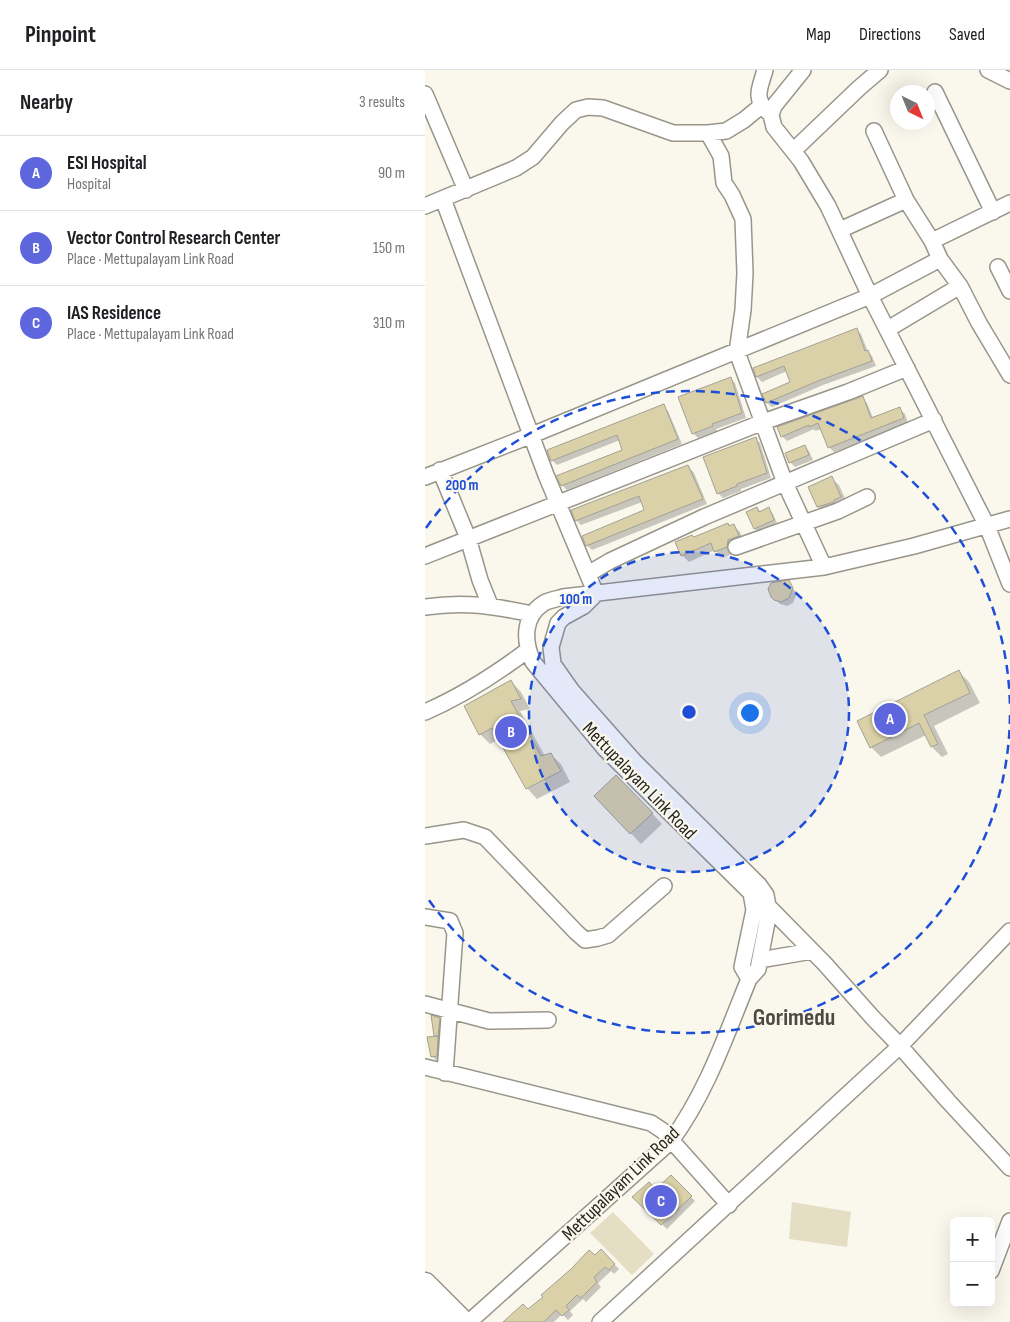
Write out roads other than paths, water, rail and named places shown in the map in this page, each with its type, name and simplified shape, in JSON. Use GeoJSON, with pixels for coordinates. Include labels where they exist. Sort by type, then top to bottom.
{"type":"FeatureCollection","features":[{"type":"Feature","properties":{"kind":"highway"},"geometry":{"type":"LineString","coordinates":[[425,1284],[463,1322]]}},
{"type":"Feature","properties":{"kind":"highway"},"geometry":{"type":"LineString","coordinates":[[425,1309],[438,1322]]}},
{"type":"Feature","properties":{"kind":"street"},"geometry":{"type":"LineString","coordinates":[[765,70],[758,99],[774,127],[819,189],[987,526],[1010,584]]}},
{"type":"Feature","properties":{"kind":"street"},"geometry":{"type":"LineString","coordinates":[[425,206],[516,168],[533,157],[562,123],[576,110],[588,107],[603,108],[673,132],[708,133],[726,131],[774,106],[780,96],[803,70]]}},
{"type":"Feature","properties":{"kind":"street"},"geometry":{"type":"LineString","coordinates":[[793,152],[880,70]]}},
{"type":"Feature","properties":{"kind":"street"},"geometry":{"type":"LineString","coordinates":[[988,70],[1010,81]]}},
{"type":"Feature","properties":{"kind":"street"},"geometry":{"type":"LineString","coordinates":[[935,92],[993,212]]}},
{"type":"Feature","properties":{"kind":"street"},"geometry":{"type":"LineString","coordinates":[[425,94],[466,190]]}},
{"type":"Feature","properties":{"kind":"street"},"geometry":{"type":"LineString","coordinates":[[875,131],[907,200],[932,241],[940,259],[960,286],[1010,375]]}},
{"type":"Feature","properties":{"kind":"street"},"geometry":{"type":"LineString","coordinates":[[708,133],[721,156],[724,183],[743,219],[745,272],[743,310],[737,352],[785,482],[824,567]]}},
{"type":"Feature","properties":{"kind":"street"},"geometry":{"type":"LineString","coordinates":[[443,199],[558,503],[596,594]]}},
{"type":"Feature","properties":{"kind":"street"},"geometry":{"type":"LineString","coordinates":[[839,230],[907,200]]}},
{"type":"Feature","properties":{"kind":"street"},"geometry":{"type":"LineString","coordinates":[[932,241],[1010,203]]}},
{"type":"Feature","properties":{"kind":"street"},"geometry":{"type":"LineString","coordinates":[[425,476],[532,435],[871,296],[940,259]]}},
{"type":"Feature","properties":{"kind":"street"},"geometry":{"type":"LineString","coordinates":[[998,267],[1010,291]]}},
{"type":"Feature","properties":{"kind":"street"},"geometry":{"type":"LineString","coordinates":[[888,329],[960,286]]}},
{"type":"Feature","properties":{"kind":"street"},"geometry":{"type":"LineString","coordinates":[[425,556],[763,422],[840,395],[907,368]]}},
{"type":"Feature","properties":{"kind":"street"},"geometry":{"type":"LineString","coordinates":[[588,574],[610,561],[704,517],[934,420]]}},
{"type":"Feature","properties":{"kind":"street"},"geometry":{"type":"LineString","coordinates":[[440,470],[468,538],[479,580],[490,605]]}},
{"type":"Feature","properties":{"kind":"street"},"geometry":{"type":"LineString","coordinates":[[736,548],[838,511],[867,497]]}},
{"type":"Feature","properties":{"kind":"street"},"geometry":{"type":"LineString","coordinates":[[425,607],[461,603],[490,605],[532,614],[544,603],[563,597],[824,567],[914,546],[1010,519]]}},
{"type":"Feature","properties":{"kind":"street"},"geometry":{"type":"LineString","coordinates":[[596,594],[584,606],[564,617],[558,624],[551,647],[553,664],[572,691],[634,761],[759,885],[765,895],[768,906],[758,969],[749,979]]}},
{"type":"Feature","properties":{"kind":"street","name":"Mettupalayam Link Road"},"geometry":{"type":"LineString","coordinates":[[469,1322],[671,1141],[687,1119],[703,1091],[749,979],[741,966],[754,910],[751,893],[605,749],[533,662],[526,638],[527,626],[532,614]]}},
{"type":"Feature","properties":{"kind":"street"},"geometry":{"type":"LineString","coordinates":[[425,712],[480,683],[528,650]]}},
{"type":"Feature","properties":{"kind":"street"},"geometry":{"type":"LineString","coordinates":[[425,836],[464,830],[485,837],[585,940],[608,935],[664,886]]}},
{"type":"Feature","properties":{"kind":"street"},"geometry":{"type":"LineString","coordinates":[[768,906],[900,1046],[1010,1168]]}},
{"type":"Feature","properties":{"kind":"street"},"geometry":{"type":"LineString","coordinates":[[425,917],[450,921],[455,934],[445,1073]]}},
{"type":"Feature","properties":{"kind":"street"},"geometry":{"type":"LineString","coordinates":[[600,1322],[900,1046],[1010,931]]}},
{"type":"Feature","properties":{"kind":"street"},"geometry":{"type":"LineString","coordinates":[[760,960],[812,951]]}},
{"type":"Feature","properties":{"kind":"street"},"geometry":{"type":"LineString","coordinates":[[425,1004],[489,1021],[548,1020]]}},
{"type":"Feature","properties":{"kind":"street"},"geometry":{"type":"LineString","coordinates":[[425,1067],[651,1124],[663,1131],[729,1204]]}},
{"type":"Feature","properties":{"kind":"street"},"geometry":{"type":"LineString","coordinates":[[994,1262],[1010,1220]]}},
{"type":"Feature","properties":{"kind":"place","name":"ESI Hospital"},"geometry":{"type":"Point","coordinates":[890,719]}},
{"type":"Feature","properties":{"kind":"place","name":"Vector Control Research Center"},"geometry":{"type":"Point","coordinates":[511,732]}},
{"type":"Feature","properties":{"kind":"place","name":"IAS Residence"},"geometry":{"type":"Point","coordinates":[661,1201]}},
{"type":"Feature","properties":{"kind":"district","name":"Gorimedu"},"geometry":{"type":"Point","coordinates":[794,1017]}}]}
